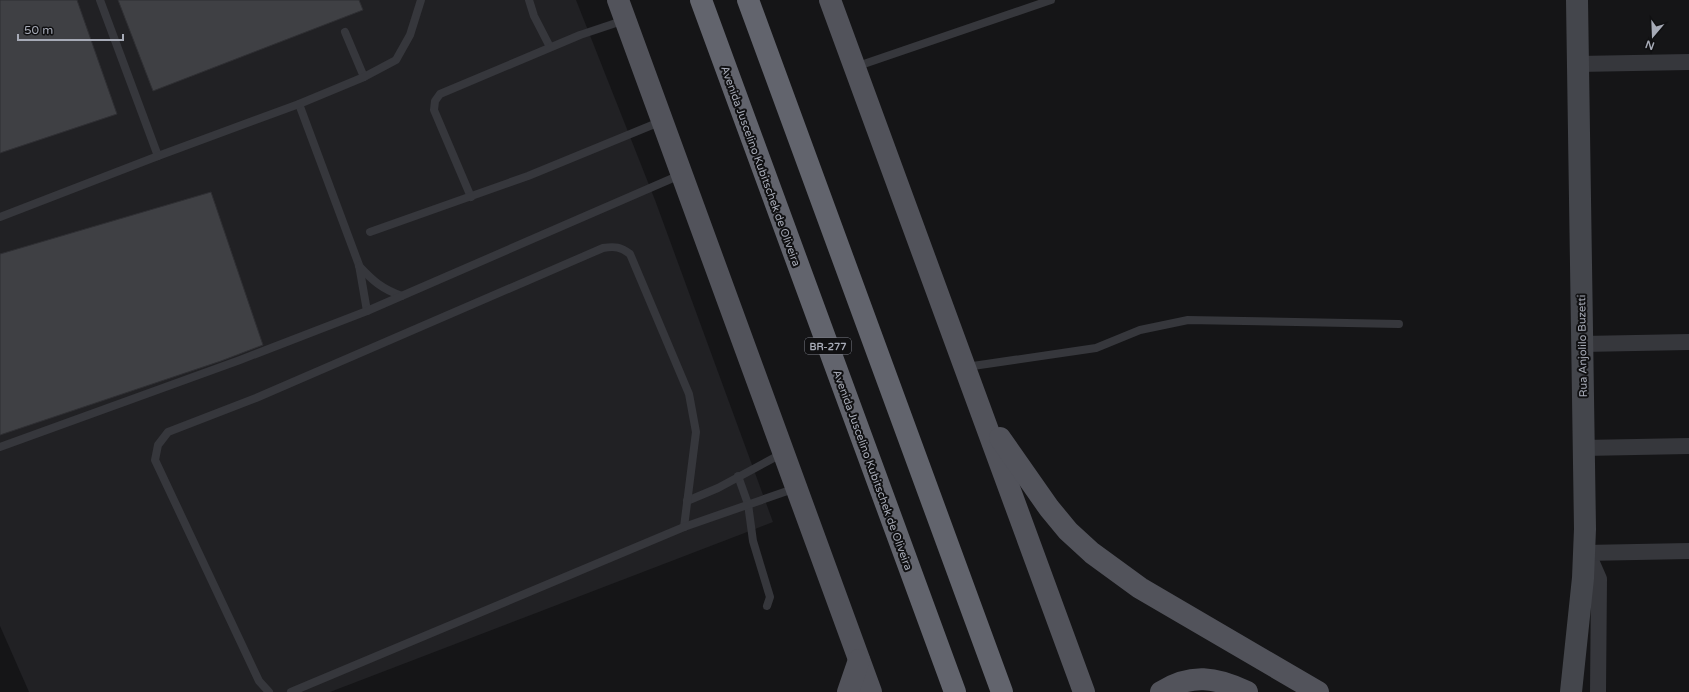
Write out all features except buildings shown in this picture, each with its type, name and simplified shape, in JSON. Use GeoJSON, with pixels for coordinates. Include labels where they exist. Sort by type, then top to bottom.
{"type":"FeatureCollection","features":[{"type":"Feature","properties":{"kind":"highway","name":"Avenida Juscelino Kubitschek de Oliveira"},"geometry":{"type":"LineString","coordinates":[[701,0],[955,692]]}},
{"type":"Feature","properties":{"kind":"highway"},"geometry":{"type":"LineString","coordinates":[[748,0],[1002,692]]}},
{"type":"Feature","properties":{"kind":"main road"},"geometry":{"type":"LineString","coordinates":[[830,0],[1084,692]]}},
{"type":"Feature","properties":{"kind":"main road","name":"Rua Anjolilo Buzetti"},"geometry":{"type":"LineString","coordinates":[[1571,692],[1584,553],[1584,448],[1577,0]]}},
{"type":"Feature","properties":{"kind":"main road"},"geometry":{"type":"LineString","coordinates":[[621,10],[871,692]]}},
{"type":"Feature","properties":{"kind":"main road"},"geometry":{"type":"LineString","coordinates":[[982,413],[1049,508],[1068,531],[1092,553],[1140,588],[1318,692]]}},
{"type":"Feature","properties":{"kind":"main road"},"geometry":{"type":"LineString","coordinates":[[848,692],[859,660]]}},
{"type":"Feature","properties":{"kind":"main road"},"geometry":{"type":"LineString","coordinates":[[1160,692],[1182,682],[1197,679],[1222,682],[1247,692]]}},
{"type":"Feature","properties":{"kind":"street"},"geometry":{"type":"LineString","coordinates":[[1578,64],[1689,62]]}},
{"type":"Feature","properties":{"kind":"street"},"geometry":{"type":"LineString","coordinates":[[1582,344],[1689,342]]}},
{"type":"Feature","properties":{"kind":"street"},"geometry":{"type":"LineString","coordinates":[[1584,448],[1689,446]]}},
{"type":"Feature","properties":{"kind":"street"},"geometry":{"type":"LineString","coordinates":[[1584,553],[1689,551]]}},
{"type":"Feature","properties":{"kind":"street"},"geometry":{"type":"LineString","coordinates":[[1584,553],[1594,566],[1599,579],[1598,692]]}},
{"type":"Feature","properties":{"kind":"lane"},"geometry":{"type":"LineString","coordinates":[[100,0],[158,156]]}},
{"type":"Feature","properties":{"kind":"lane"},"geometry":{"type":"LineString","coordinates":[[0,217],[158,156],[299,104],[364,77],[396,60],[410,35],[421,0]]}},
{"type":"Feature","properties":{"kind":"lane"},"geometry":{"type":"LineString","coordinates":[[529,0],[534,16],[550,47]]}},
{"type":"Feature","properties":{"kind":"lane"},"geometry":{"type":"LineString","coordinates":[[855,66],[1051,0]]}},
{"type":"Feature","properties":{"kind":"lane"},"geometry":{"type":"LineString","coordinates":[[471,197],[434,110],[435,101],[440,94],[580,35],[621,10]]}},
{"type":"Feature","properties":{"kind":"lane"},"geometry":{"type":"LineString","coordinates":[[345,32],[364,77]]}},
{"type":"Feature","properties":{"kind":"lane"},"geometry":{"type":"LineString","coordinates":[[299,104],[359,265],[367,311]]}},
{"type":"Feature","properties":{"kind":"lane"},"geometry":{"type":"LineString","coordinates":[[370,232],[528,176],[662,121]]}},
{"type":"Feature","properties":{"kind":"lane"},"geometry":{"type":"LineString","coordinates":[[0,447],[232,363],[367,311],[682,174]]}},
{"type":"Feature","properties":{"kind":"lane"},"geometry":{"type":"LineString","coordinates":[[269,692],[259,681],[156,460],[158,445],[168,432],[256,398],[603,248],[622,248],[630,254],[689,394],[696,432],[684,527]]}},
{"type":"Feature","properties":{"kind":"lane"},"geometry":{"type":"LineString","coordinates":[[359,265],[372,280],[386,290],[402,296]]}},
{"type":"Feature","properties":{"kind":"lane"},"geometry":{"type":"LineString","coordinates":[[965,367],[1096,348],[1140,330],[1188,320],[1399,324]]}},
{"type":"Feature","properties":{"kind":"lane"},"geometry":{"type":"LineString","coordinates":[[687,501],[718,488],[784,452]]}},
{"type":"Feature","properties":{"kind":"lane"},"geometry":{"type":"LineString","coordinates":[[738,476],[748,504],[753,540],[770,597],[767,606]]}},
{"type":"Feature","properties":{"kind":"lane"},"geometry":{"type":"LineString","coordinates":[[291,692],[684,527],[797,487]]}},
{"type":"Feature","properties":{"kind":"shaded area"},"geometry":{"type":"Polygon","coordinates":[[[0,0],[576,0],[655,200],[773,522],[330,692],[29,692],[0,626],[0,0]]]}}]}
